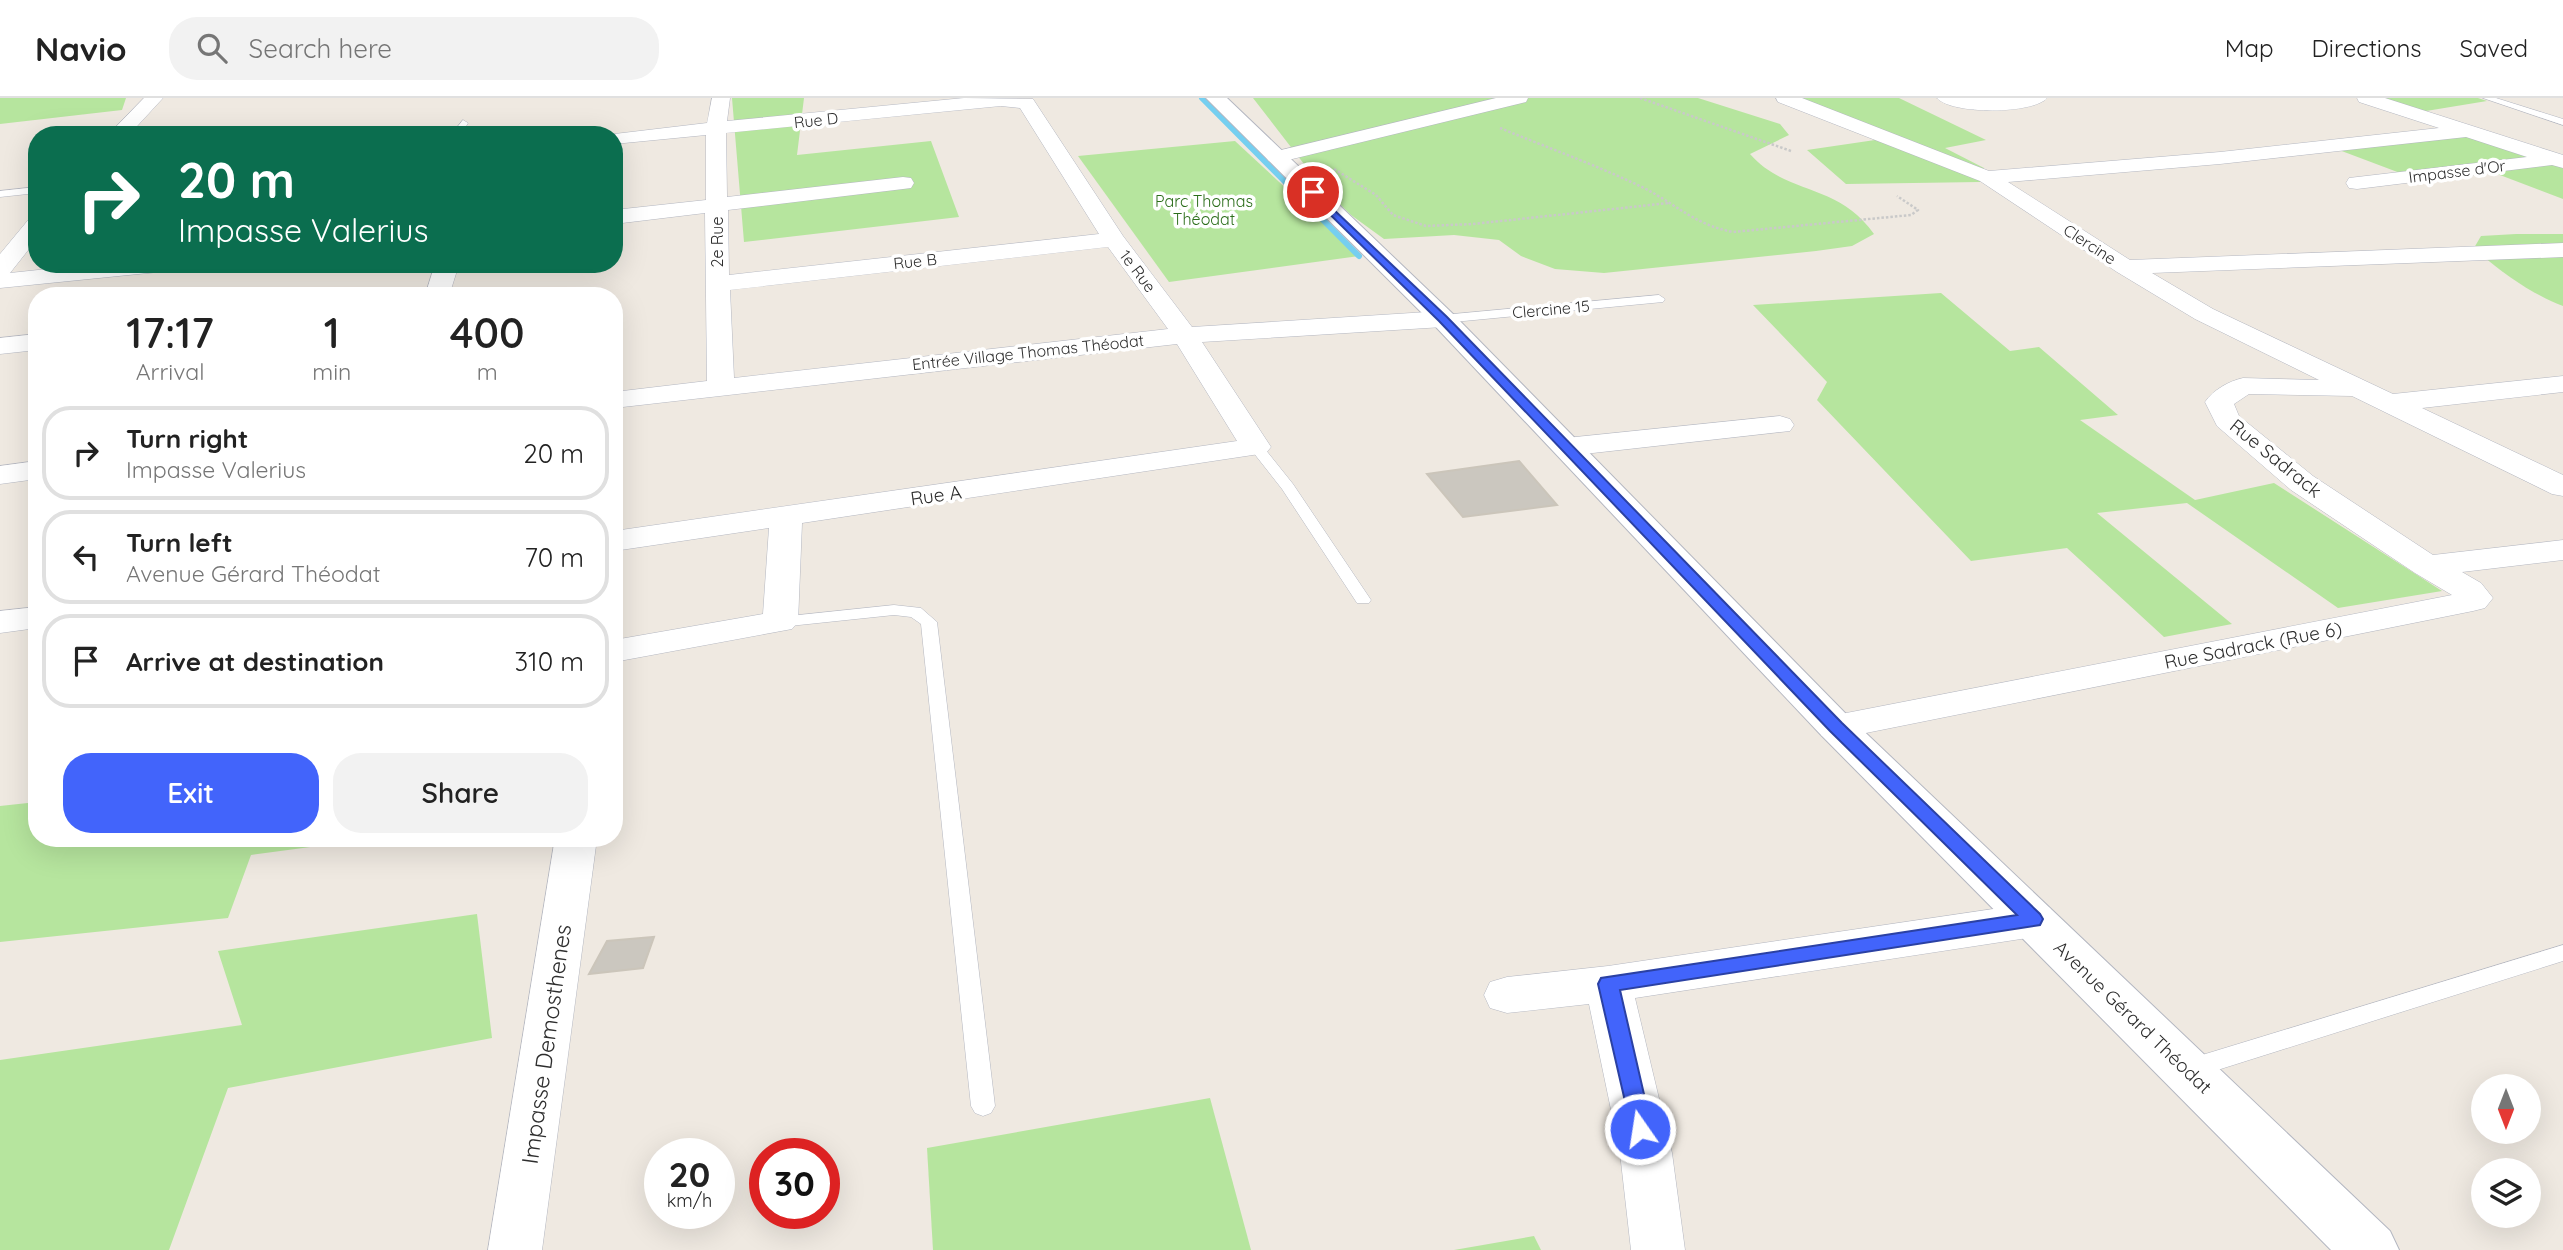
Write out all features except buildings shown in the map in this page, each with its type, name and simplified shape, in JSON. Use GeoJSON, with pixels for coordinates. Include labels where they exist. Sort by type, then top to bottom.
{"type":"FeatureCollection","features":[{"type":"Feature","properties":{"kind":"street"},"geometry":{"type":"LineString","coordinates":[[127,126],[154,98]]}},
{"type":"Feature","properties":{"kind":"street","name":"2e Rue"},"geometry":{"type":"LineString","coordinates":[[721,98],[716,130],[721,387]]}},
{"type":"Feature","properties":{"kind":"street","name":"Avenue Gérard Théodat"},"geometry":{"type":"LineString","coordinates":[[1216,98],[1443,319],[1836,727],[2370,1250]]}},
{"type":"Feature","properties":{"kind":"street"},"geometry":{"type":"LineString","coordinates":[[1276,157],[1518,98]]}},
{"type":"Feature","properties":{"kind":"street","name":"Clercine"},"geometry":{"type":"LineString","coordinates":[[1785,98],[1987,177],[2125,267],[2204,314],[2390,403]]}},
{"type":"Feature","properties":{"kind":"street"},"geometry":{"type":"LineString","coordinates":[[1946,98],[1979,106],[2038,98]]}},
{"type":"Feature","properties":{"kind":"street"},"geometry":{"type":"LineString","coordinates":[[2366,98],[2559,161]]}},
{"type":"Feature","properties":{"kind":"street","name":"Rue D"},"geometry":{"type":"LineString","coordinates":[[623,137],[1017,100]]}},
{"type":"Feature","properties":{"kind":"street","name":"1e Rue"},"geometry":{"type":"LineString","coordinates":[[1017,100],[1026,103],[1114,239],[1185,335],[1256,447]]}},
{"type":"Feature","properties":{"kind":"street"},"geometry":{"type":"LineString","coordinates":[[1987,177],[2220,159],[2467,131]]}},
{"type":"Feature","properties":{"kind":"street","name":"Impasse d'Or"},"geometry":{"type":"LineString","coordinates":[[2357,183],[2559,161]]}},
{"type":"Feature","properties":{"kind":"street"},"geometry":{"type":"LineString","coordinates":[[623,216],[903,183]]}},
{"type":"Feature","properties":{"kind":"street"},"geometry":{"type":"LineString","coordinates":[[0,269],[9,249],[28,232]]}},
{"type":"Feature","properties":{"kind":"street","name":"Rue B"},"geometry":{"type":"LineString","coordinates":[[717,284],[1114,239]]}},
{"type":"Feature","properties":{"kind":"street"},"geometry":{"type":"LineString","coordinates":[[2125,267],[2563,250]]}},
{"type":"Feature","properties":{"kind":"street"},"geometry":{"type":"LineString","coordinates":[[0,281],[79,273]]}},
{"type":"Feature","properties":{"kind":"street","name":"Entrée Village Thomas Théodat"},"geometry":{"type":"LineString","coordinates":[[623,399],[1185,335],[1443,319]]}},
{"type":"Feature","properties":{"kind":"street"},"geometry":{"type":"LineString","coordinates":[[0,346],[28,343]]}},
{"type":"Feature","properties":{"kind":"street"},"geometry":{"type":"LineString","coordinates":[[2390,403],[2563,384]]}},
{"type":"Feature","properties":{"kind":"street","name":"Rue Sadrack"},"geometry":{"type":"LineString","coordinates":[[2360,389],[2243,386],[2219,402],[2227,419],[2302,482],[2427,566]]}},
{"type":"Feature","properties":{"kind":"street"},"geometry":{"type":"LineString","coordinates":[[2390,403],[2563,487]]}},
{"type":"Feature","properties":{"kind":"street"},"geometry":{"type":"LineString","coordinates":[[1566,447],[1780,425]]}},
{"type":"Feature","properties":{"kind":"street","name":"Rue A"},"geometry":{"type":"LineString","coordinates":[[623,540],[1256,447]]}},
{"type":"Feature","properties":{"kind":"street"},"geometry":{"type":"LineString","coordinates":[[0,475],[28,471]]}},
{"type":"Feature","properties":{"kind":"street"},"geometry":{"type":"LineString","coordinates":[[623,649],[780,622],[786,518]]}},
{"type":"Feature","properties":{"kind":"street"},"geometry":{"type":"LineString","coordinates":[[2427,566],[2561,552]]}},
{"type":"Feature","properties":{"kind":"street","name":"Rue Sadrack (Rue 6)"},"geometry":{"type":"LineString","coordinates":[[1836,727],[2473,601],[2476,598],[2469,590],[2427,566]]}},
{"type":"Feature","properties":{"kind":"street"},"geometry":{"type":"LineString","coordinates":[[0,622],[28,618]]}},
{"type":"Feature","properties":{"kind":"street","name":"Impasse Demosthenes"},"geometry":{"type":"LineString","coordinates":[[515,1250],[575,847]]}},
{"type":"Feature","properties":{"kind":"street"},"geometry":{"type":"LineString","coordinates":[[1507,995],[1608,984],[2034,919]]}},
{"type":"Feature","properties":{"kind":"street"},"geometry":{"type":"LineString","coordinates":[[1608,984],[1646,1153],[1658,1250]]}},
{"type":"Feature","properties":{"kind":"lane"},"geometry":{"type":"LineString","coordinates":[[2487,98],[2563,122]]}},
{"type":"Feature","properties":{"kind":"lane"},"geometry":{"type":"LineString","coordinates":[[0,194],[28,191]]}},
{"type":"Feature","properties":{"kind":"lane","name":"Clercine 15"},"geometry":{"type":"LineString","coordinates":[[1443,319],[1659,299]]}},
{"type":"Feature","properties":{"kind":"lane"},"geometry":{"type":"LineString","coordinates":[[1256,447],[1288,487],[1363,600]]}},
{"type":"Feature","properties":{"kind":"lane"},"geometry":{"type":"LineString","coordinates":[[780,622],[894,610],[915,612],[929,622],[984,1106]]}},
{"type":"Feature","properties":{"kind":"lane"},"geometry":{"type":"LineString","coordinates":[[2187,1069],[2563,953]]}},
{"type":"Feature","properties":{"kind":"path"},"geometry":{"type":"LineString","coordinates":[[1640,98],[1791,151]]}},
{"type":"Feature","properties":{"kind":"path"},"geometry":{"type":"LineString","coordinates":[[1462,112],[1647,190],[1692,219],[1712,228],[1734,232],[1761,231],[1911,215],[1917,209],[1897,196]]}},
{"type":"Feature","properties":{"kind":"path"},"geometry":{"type":"LineString","coordinates":[[1330,144],[1324,151],[1324,158],[1330,166],[1376,195],[1393,215],[1426,226],[1473,224],[1670,203]]}},
{"type":"Feature","properties":{"kind":"green space"},"geometry":{"type":"Polygon","coordinates":[[[0,98],[126,98],[122,110],[0,124],[0,98]]]}},
{"type":"Feature","properties":{"kind":"green space"},"geometry":{"type":"Polygon","coordinates":[[[732,98],[804,98],[797,155],[931,141],[959,217],[744,242],[732,98]]]}},
{"type":"Feature","properties":{"kind":"green space"},"geometry":{"type":"Polygon","coordinates":[[[1253,98],[1698,98],[1780,124],[1789,135],[1750,154],[1780,177],[1845,205],[1860,217],[1874,234],[1852,246],[1604,273],[1555,269],[1521,256],[1499,240],[1454,235],[1384,239],[1351,215],[1321,186],[1253,98]]]}},
{"type":"Feature","properties":{"kind":"green space"},"geometry":{"type":"Polygon","coordinates":[[[1800,98],[1899,98],[1986,140],[1945,148],[1984,168],[1980,182],[1846,184],[1807,150],[1875,140],[1800,98]]]}},
{"type":"Feature","properties":{"kind":"green space"},"geometry":{"type":"Polygon","coordinates":[[[2375,98],[2478,98],[2487,101],[2420,112],[2375,98]]]}},
{"type":"Feature","properties":{"kind":"green space"},"geometry":{"type":"Polygon","coordinates":[[[2465,135],[2563,168],[2563,199],[2492,172],[2416,179],[2339,150],[2465,135]]]}},
{"type":"Feature","properties":{"kind":"green space","name":"Parc Thomas Théodat"},"geometry":{"type":"Polygon","coordinates":[[[1235,141],[1359,256],[1169,282],[1078,156],[1235,141]]]}},
{"type":"Feature","properties":{"kind":"green space"},"geometry":{"type":"Polygon","coordinates":[[[2563,234],[2563,306],[2516,281],[2474,248],[2481,236],[2563,234]]]}},
{"type":"Feature","properties":{"kind":"green space"},"geometry":{"type":"Polygon","coordinates":[[[1941,293],[2010,351],[2039,347],[2118,415],[2080,420],[2195,500],[2274,483],[2442,591],[2338,608],[2187,503],[2097,513],[2232,624],[2164,637],[2067,548],[1971,561],[1817,400],[1827,382],[1753,305],[1941,293]]]}},
{"type":"Feature","properties":{"kind":"green space"},"geometry":{"type":"Polygon","coordinates":[[[28,803],[28,847],[311,847],[251,855],[228,918],[0,942],[0,806],[28,803]]]}},
{"type":"Feature","properties":{"kind":"green space"},"geometry":{"type":"Polygon","coordinates":[[[477,914],[492,1038],[228,1088],[169,1250],[0,1250],[0,1060],[242,1025],[218,951],[477,914]]]}},
{"type":"Feature","properties":{"kind":"green space"},"geometry":{"type":"Polygon","coordinates":[[[1210,1098],[1251,1250],[933,1250],[927,1148],[1210,1098]]]}},
{"type":"Feature","properties":{"kind":"green space"},"geometry":{"type":"Polygon","coordinates":[[[1534,1236],[1541,1250],[1454,1250],[1534,1236]]]}},
{"type":"Feature","properties":{"kind":"waterway"},"geometry":{"type":"LineString","coordinates":[[1202,98],[1359,256]]}},
{"type":"Feature","properties":{"kind":"route"},"geometry":{"type":"LineString","coordinates":[[1313,192],[1443,319],[1836,727],[2034,919],[1608,984],[1640,1129]]}}]}
